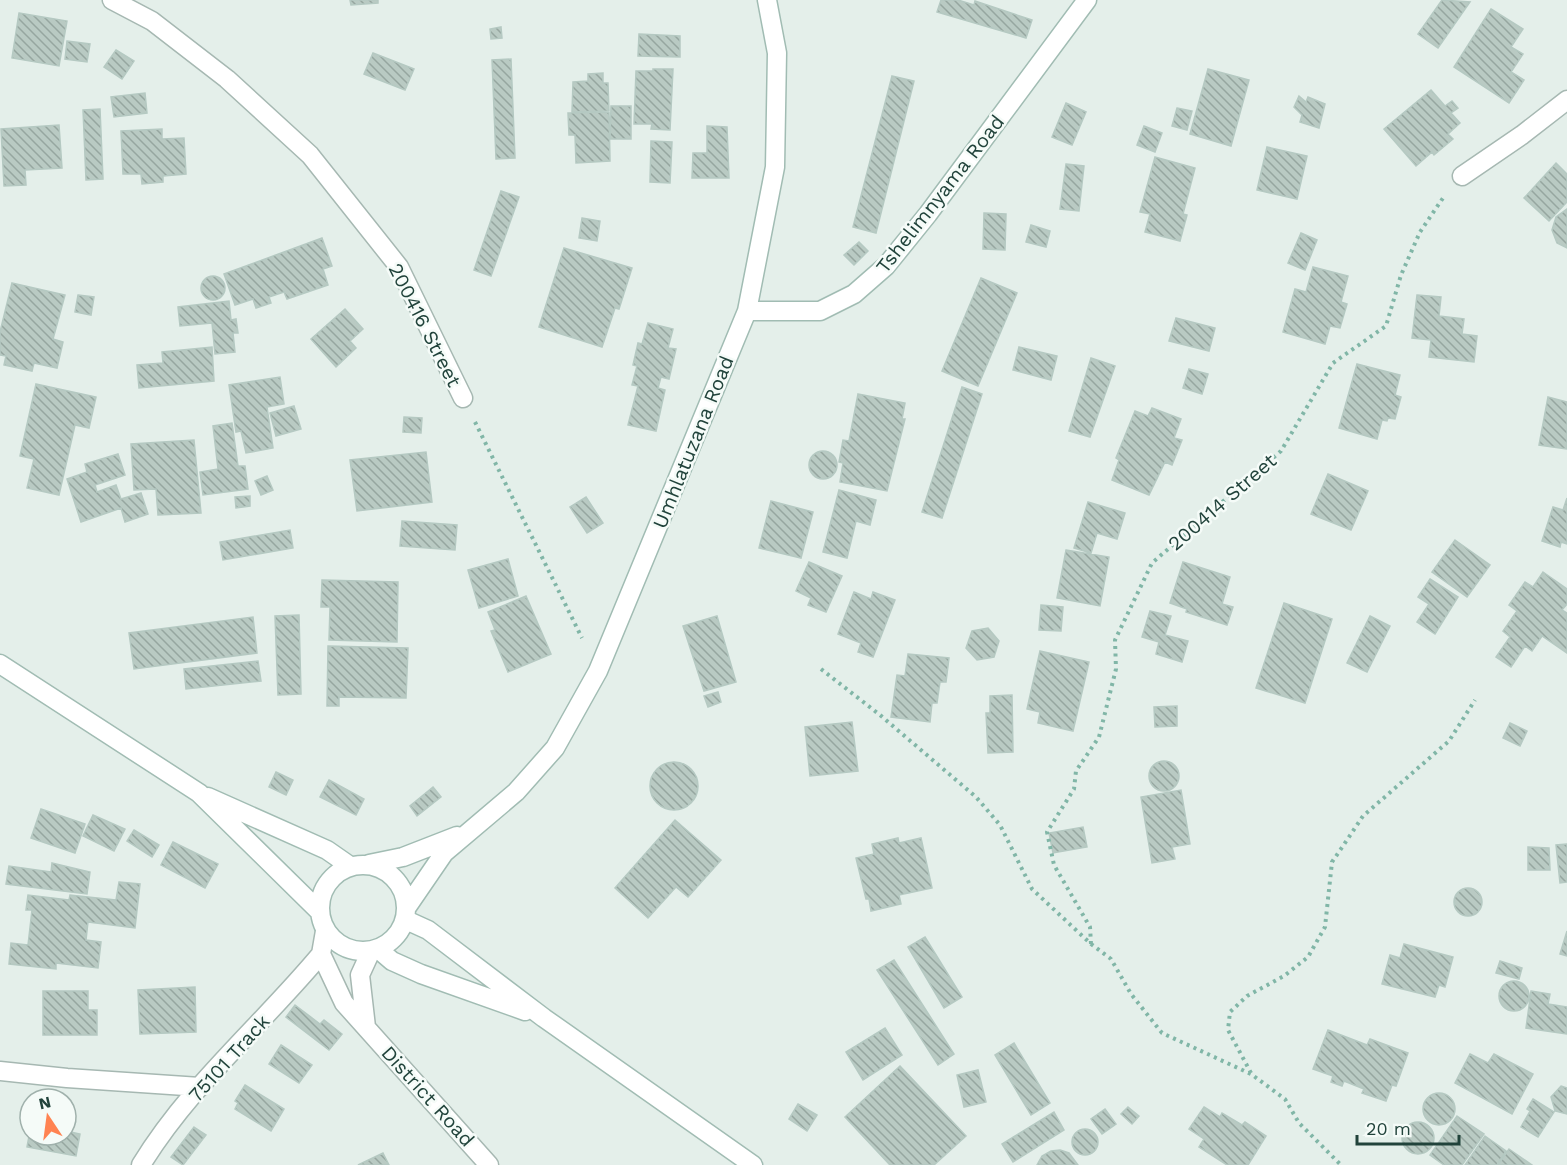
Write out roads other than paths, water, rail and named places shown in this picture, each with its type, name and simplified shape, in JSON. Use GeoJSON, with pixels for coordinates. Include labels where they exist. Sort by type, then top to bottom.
{"type":"FeatureCollection","features":[{"type":"Feature","properties":{"kind":"street","name":"200416 Street"},"geometry":{"type":"LineString","coordinates":[[112,0],[152,21],[227,79],[310,155],[399,267],[463,398]]}},
{"type":"Feature","properties":{"kind":"street","name":"Umhlatuzana Road"},"geometry":{"type":"LineString","coordinates":[[406,914],[437,861],[469,830],[516,792],[555,748],[598,671],[747,311],[775,167],[777,53],[767,0]]}},
{"type":"Feature","properties":{"kind":"street","name":"Tshelimnyama Road"},"geometry":{"type":"LineString","coordinates":[[747,311],[820,311],[854,294],[886,266],[928,214],[1087,0]]}},
{"type":"Feature","properties":{"kind":"street"},"geometry":{"type":"LineString","coordinates":[[1462,176],[1522,135],[1567,100]]}},
{"type":"Feature","properties":{"kind":"street"},"geometry":{"type":"LineString","coordinates":[[0,664],[199,793],[327,850],[356,866],[386,870],[397,880],[404,893],[406,914],[399,933],[387,945],[374,950],[353,950],[339,945],[326,932],[319,910],[321,894],[328,881],[356,866]]}},
{"type":"Feature","properties":{"kind":"street"},"geometry":{"type":"LineString","coordinates":[[199,793],[319,910]]}},
{"type":"Feature","properties":{"kind":"street","name":"Umhlatuzana Road"},"geometry":{"type":"LineString","coordinates":[[356,866],[427,849],[469,830]]}},
{"type":"Feature","properties":{"kind":"street"},"geometry":{"type":"LineString","coordinates":[[406,914],[544,1018],[753,1165]]}},
{"type":"Feature","properties":{"kind":"street"},"geometry":{"type":"LineString","coordinates":[[321,954],[326,932]]}},
{"type":"Feature","properties":{"kind":"street"},"geometry":{"type":"LineString","coordinates":[[374,950],[421,974],[544,1018]]}},
{"type":"Feature","properties":{"kind":"street","name":"District Road"},"geometry":{"type":"LineString","coordinates":[[366,1028],[360,975],[374,950]]}},
{"type":"Feature","properties":{"kind":"street","name":"District Road"},"geometry":{"type":"LineString","coordinates":[[321,954],[344,1003],[489,1165]]}},
{"type":"Feature","properties":{"kind":"street","name":"75101 Track"},"geometry":{"type":"LineString","coordinates":[[141,1165],[200,1087],[288,994],[321,954]]}},
{"type":"Feature","properties":{"kind":"street"},"geometry":{"type":"LineString","coordinates":[[0,1071],[200,1087]]}}]}
